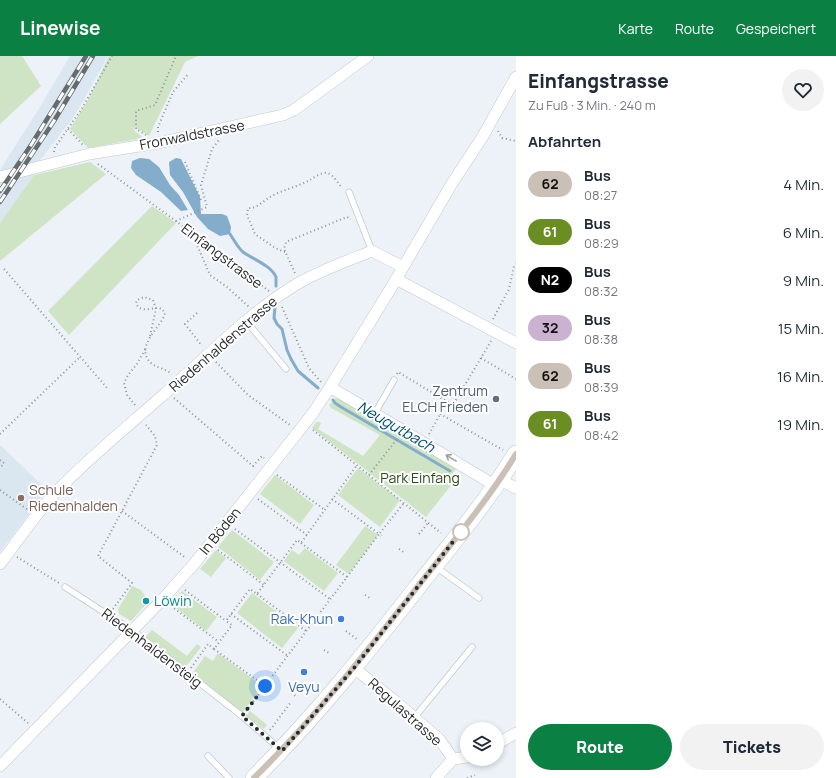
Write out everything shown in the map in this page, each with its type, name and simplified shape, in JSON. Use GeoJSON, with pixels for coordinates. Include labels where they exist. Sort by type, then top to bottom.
{"type":"FeatureCollection","features":[{"type":"Feature","properties":{"kind":"main road"},"geometry":{"type":"LineString","coordinates":[[254,778],[282,751],[354,668],[498,483],[510,452]]}},
{"type":"Feature","properties":{"kind":"street","name":"Fronwaldstrasse"},"geometry":{"type":"LineString","coordinates":[[0,177],[89,154],[158,143],[283,115],[294,110],[368,56]]}},
{"type":"Feature","properties":{"kind":"street"},"geometry":{"type":"LineString","coordinates":[[372,251],[403,267],[451,185],[487,130],[516,77]]}},
{"type":"Feature","properties":{"kind":"street","name":"Riedenhaldenstrasse"},"geometry":{"type":"LineString","coordinates":[[0,564],[36,515],[82,466],[246,321],[276,298],[298,284],[326,269],[372,251]]}},
{"type":"Feature","properties":{"kind":"street","name":"In Böden"},"geometry":{"type":"LineString","coordinates":[[0,766],[133,631],[194,564],[300,431],[327,385],[403,267]]}},
{"type":"Feature","properties":{"kind":"street"},"geometry":{"type":"LineString","coordinates":[[396,279],[516,343]]}},
{"type":"Feature","properties":{"kind":"street"},"geometry":{"type":"LineString","coordinates":[[327,385],[424,442],[498,483],[516,488]]}},
{"type":"Feature","properties":{"kind":"street","name":"Regulastrasse"},"geometry":{"type":"LineString","coordinates":[[354,668],[440,740],[453,759]]}},
{"type":"Feature","properties":{"kind":"street"},"geometry":{"type":"LineString","coordinates":[[504,740],[516,733]]}},
{"type":"Feature","properties":{"kind":"street","name":"Regulastrasse"},"geometry":{"type":"LineString","coordinates":[[436,778],[453,759],[460,758]]}},
{"type":"Feature","properties":{"kind":"lane"},"geometry":{"type":"LineString","coordinates":[[349,192],[372,251]]}},
{"type":"Feature","properties":{"kind":"lane"},"geometry":{"type":"LineString","coordinates":[[246,321],[286,369]]}},
{"type":"Feature","properties":{"kind":"lane"},"geometry":{"type":"LineString","coordinates":[[375,413],[394,380]]}},
{"type":"Feature","properties":{"kind":"lane"},"geometry":{"type":"LineString","coordinates":[[434,565],[479,598]]}},
{"type":"Feature","properties":{"kind":"lane","name":"Riedenhaldensteig"},"geometry":{"type":"LineString","coordinates":[[65,587],[133,631],[242,716],[282,751]]}},
{"type":"Feature","properties":{"kind":"lane"},"geometry":{"type":"LineString","coordinates":[[414,718],[472,648]]}},
{"type":"Feature","properties":{"kind":"lane"},"geometry":{"type":"LineString","coordinates":[[208,756],[229,778]]}},
{"type":"Feature","properties":{"kind":"path"},"geometry":{"type":"LineString","coordinates":[[50,164],[55,147],[81,110],[112,56]]}},
{"type":"Feature","properties":{"kind":"path"},"geometry":{"type":"LineString","coordinates":[[158,143],[136,129],[136,111],[155,105],[176,56]]}},
{"type":"Feature","properties":{"kind":"path"},"geometry":{"type":"LineString","coordinates":[[158,143],[158,127],[167,105],[173,92],[189,73]]}},
{"type":"Feature","properties":{"kind":"path"},"geometry":{"type":"LineString","coordinates":[[495,128],[498,130],[502,138],[516,141]]}},
{"type":"Feature","properties":{"kind":"path","name":"Einfangstrasse"},"geometry":{"type":"LineString","coordinates":[[68,129],[88,150],[92,159],[188,230],[276,298],[283,308],[309,368],[327,385]]}},
{"type":"Feature","properties":{"kind":"path"},"geometry":{"type":"LineString","coordinates":[[176,221],[206,207],[201,185],[212,149],[220,138]]}},
{"type":"Feature","properties":{"kind":"path"},"geometry":{"type":"LineString","coordinates":[[185,162],[201,200]]}},
{"type":"Feature","properties":{"kind":"path"},"geometry":{"type":"LineString","coordinates":[[285,252],[275,248],[255,234],[247,215],[248,208],[252,208],[269,198],[321,174],[327,173],[332,174],[346,192],[349,192]]}},
{"type":"Feature","properties":{"kind":"path"},"geometry":{"type":"LineString","coordinates":[[297,276],[284,249],[286,242],[347,217],[361,223]]}},
{"type":"Feature","properties":{"kind":"path"},"geometry":{"type":"LineString","coordinates":[[188,230],[194,238],[210,275],[227,287],[251,309]]}},
{"type":"Feature","properties":{"kind":"path"},"geometry":{"type":"LineString","coordinates":[[394,380],[398,372],[453,405],[481,358],[509,289],[514,266],[516,264]]}},
{"type":"Feature","properties":{"kind":"path"},"geometry":{"type":"LineString","coordinates":[[4,269],[108,389]]}},
{"type":"Feature","properties":{"kind":"path"},"geometry":{"type":"LineString","coordinates":[[138,408],[127,395],[124,383],[147,346],[156,308],[153,300],[146,297],[139,298],[136,303],[138,306],[143,309],[156,308],[162,309],[165,315],[150,336]]}},
{"type":"Feature","properties":{"kind":"path"},"geometry":{"type":"LineString","coordinates":[[197,313],[185,324],[204,349]]}},
{"type":"Feature","properties":{"kind":"path"},"geometry":{"type":"LineString","coordinates":[[147,346],[148,358],[152,364],[167,370],[174,375]]}},
{"type":"Feature","properties":{"kind":"path"},"geometry":{"type":"LineString","coordinates":[[0,434],[80,357]]}},
{"type":"Feature","properties":{"kind":"path"},"geometry":{"type":"LineString","coordinates":[[212,358],[248,395],[293,427]]}},
{"type":"Feature","properties":{"kind":"path"},"geometry":{"type":"LineString","coordinates":[[481,358],[516,378]]}},
{"type":"Feature","properties":{"kind":"path"},"geometry":{"type":"LineString","coordinates":[[171,395],[253,466],[262,456],[267,460]]}},
{"type":"Feature","properties":{"kind":"path"},"geometry":{"type":"LineString","coordinates":[[424,442],[447,402]]}},
{"type":"Feature","properties":{"kind":"path"},"geometry":{"type":"LineString","coordinates":[[440,414],[510,452]]}},
{"type":"Feature","properties":{"kind":"path"},"geometry":{"type":"LineString","coordinates":[[109,615],[132,583],[98,556],[157,445],[152,431],[142,421]]}},
{"type":"Feature","properties":{"kind":"path"},"geometry":{"type":"LineString","coordinates":[[310,428],[441,533]]}},
{"type":"Feature","properties":{"kind":"path"},"geometry":{"type":"LineString","coordinates":[[369,475],[393,445]]}},
{"type":"Feature","properties":{"kind":"path"},"geometry":{"type":"LineString","coordinates":[[0,460],[4,463],[0,468]]}},
{"type":"Feature","properties":{"kind":"path"},"geometry":{"type":"LineString","coordinates":[[301,543],[357,465]]}},
{"type":"Feature","properties":{"kind":"path"},"geometry":{"type":"LineString","coordinates":[[275,473],[324,510]]}},
{"type":"Feature","properties":{"kind":"path"},"geometry":{"type":"LineString","coordinates":[[0,490],[28,510]]}},
{"type":"Feature","properties":{"kind":"path"},"geometry":{"type":"LineString","coordinates":[[332,500],[380,535]]}},
{"type":"Feature","properties":{"kind":"path"},"geometry":{"type":"LineString","coordinates":[[260,501],[307,534]]}},
{"type":"Feature","properties":{"kind":"path"},"geometry":{"type":"LineString","coordinates":[[242,716],[305,636],[306,631],[404,502]]}},
{"type":"Feature","properties":{"kind":"path"},"geometry":{"type":"LineString","coordinates":[[122,511],[187,559]]}},
{"type":"Feature","properties":{"kind":"path"},"geometry":{"type":"LineString","coordinates":[[419,534],[428,523]]}},
{"type":"Feature","properties":{"kind":"path"},"geometry":{"type":"LineString","coordinates":[[232,527],[330,599]]}},
{"type":"Feature","properties":{"kind":"path"},"geometry":{"type":"LineString","coordinates":[[257,594],[297,540],[346,579]]}},
{"type":"Feature","properties":{"kind":"path"},"geometry":{"type":"LineString","coordinates":[[215,548],[264,585]]}},
{"type":"Feature","properties":{"kind":"path"},"geometry":{"type":"LineString","coordinates":[[399,549],[405,553]]}},
{"type":"Feature","properties":{"kind":"path"},"geometry":{"type":"LineString","coordinates":[[15,555],[65,587]]}},
{"type":"Feature","properties":{"kind":"path"},"geometry":{"type":"LineString","coordinates":[[182,588],[232,625],[214,649]]}},
{"type":"Feature","properties":{"kind":"path"},"geometry":{"type":"LineString","coordinates":[[226,621],[250,589],[306,631]]}},
{"type":"Feature","properties":{"kind":"path"},"geometry":{"type":"LineString","coordinates":[[365,594],[370,598]]}},
{"type":"Feature","properties":{"kind":"path"},"geometry":{"type":"LineString","coordinates":[[168,604],[219,642]]}},
{"type":"Feature","properties":{"kind":"path"},"geometry":{"type":"LineString","coordinates":[[231,614],[288,656]]}},
{"type":"Feature","properties":{"kind":"path"},"geometry":{"type":"LineString","coordinates":[[346,631],[358,640]]}},
{"type":"Feature","properties":{"kind":"path"},"geometry":{"type":"LineString","coordinates":[[187,673],[208,644],[265,686]]}},
{"type":"Feature","properties":{"kind":"path"},"geometry":{"type":"LineString","coordinates":[[324,650],[328,653]]}},
{"type":"Feature","properties":{"kind":"path"},"geometry":{"type":"LineString","coordinates":[[291,693],[296,696]]}},
{"type":"Feature","properties":{"kind":"path"},"geometry":{"type":"LineString","coordinates":[[0,699],[29,725]]}},
{"type":"Feature","properties":{"kind":"path"},"geometry":{"type":"LineString","coordinates":[[265,735],[291,702]]}},
{"type":"Feature","properties":{"kind":"path"},"geometry":{"type":"LineString","coordinates":[[467,778],[475,775]]}},
{"type":"Feature","properties":{"kind":"shaded area"},"geometry":{"type":"Polygon","coordinates":[[[70,56],[108,56],[72,119],[40,160],[38,169],[0,223],[0,170],[70,56]]]}},
{"type":"Feature","properties":{"kind":"shaded area","name":"Schule Riedenhalden"},"geometry":{"type":"Polygon","coordinates":[[[0,445],[47,490],[0,552],[0,445]]]}},
{"type":"Feature","properties":{"kind":"green space"},"geometry":{"type":"Polygon","coordinates":[[[0,56],[22,56],[41,86],[0,124],[0,56]]]}},
{"type":"Feature","properties":{"kind":"green space"},"geometry":{"type":"Polygon","coordinates":[[[109,56],[198,56],[185,62],[149,136],[135,127],[134,130],[143,138],[88,148],[70,129],[89,98],[109,56]]]}},
{"type":"Feature","properties":{"kind":"green space"},"geometry":{"type":"Polygon","coordinates":[[[90,162],[106,174],[0,261],[0,223],[34,175],[90,162]]]}},
{"type":"Feature","properties":{"kind":"green space"},"geometry":{"type":"Polygon","coordinates":[[[152,206],[176,223],[69,335],[48,311],[152,206]]]}},
{"type":"Feature","properties":{"kind":"green space","name":"Park Einfang"},"geometry":{"type":"Polygon","coordinates":[[[338,398],[457,468],[447,480],[452,484],[426,517],[312,428],[316,422],[320,422],[321,424],[318,429],[363,456],[380,435],[331,408],[329,405],[338,398]]]}},
{"type":"Feature","properties":{"kind":"green space"},"geometry":{"type":"Polygon","coordinates":[[[358,468],[400,500],[380,527],[338,495],[358,468]]]}},
{"type":"Feature","properties":{"kind":"green space"},"geometry":{"type":"Polygon","coordinates":[[[275,475],[314,505],[300,524],[260,494],[275,475]]]}},
{"type":"Feature","properties":{"kind":"green space"},"geometry":{"type":"Polygon","coordinates":[[[365,526],[378,535],[349,574],[336,565],[365,526]]]}},
{"type":"Feature","properties":{"kind":"green space"},"geometry":{"type":"Polygon","coordinates":[[[232,530],[274,562],[260,580],[218,547],[232,530]]]}},
{"type":"Feature","properties":{"kind":"green space"},"geometry":{"type":"Polygon","coordinates":[[[305,548],[338,573],[324,591],[284,561],[292,550],[299,555],[305,548]]]}},
{"type":"Feature","properties":{"kind":"green space"},"geometry":{"type":"Polygon","coordinates":[[[216,550],[226,558],[211,577],[200,569],[216,550]]]}},
{"type":"Feature","properties":{"kind":"green space"},"geometry":{"type":"Polygon","coordinates":[[[132,586],[141,590],[146,597],[143,601],[146,604],[131,621],[119,614],[118,609],[132,586]]]}},
{"type":"Feature","properties":{"kind":"green space"},"geometry":{"type":"Polygon","coordinates":[[[182,591],[217,617],[206,631],[171,604],[182,591]]]}},
{"type":"Feature","properties":{"kind":"green space"},"geometry":{"type":"Polygon","coordinates":[[[252,593],[298,628],[282,648],[237,613],[252,593]]]}},
{"type":"Feature","properties":{"kind":"green space"},"geometry":{"type":"Polygon","coordinates":[[[152,630],[187,656],[197,644],[201,647],[185,668],[145,637],[152,630]]]}},
{"type":"Feature","properties":{"kind":"green space"},"geometry":{"type":"Polygon","coordinates":[[[218,653],[262,686],[242,713],[192,674],[205,656],[213,661],[218,653]]]}},
{"type":"Feature","properties":{"kind":"green space"},"geometry":{"type":"Polygon","coordinates":[[[250,711],[267,725],[264,729],[246,716],[250,711]]]}},
{"type":"Feature","properties":{"kind":"water"},"geometry":{"type":"Polygon","coordinates":[[[140,158],[149,159],[159,167],[188,210],[181,211],[161,192],[136,175],[131,168],[132,161],[140,158]]]}},
{"type":"Feature","properties":{"kind":"water"},"geometry":{"type":"Polygon","coordinates":[[[176,158],[181,159],[200,197],[201,214],[222,214],[227,216],[231,227],[230,234],[220,236],[208,229],[197,217],[183,192],[170,175],[169,162],[176,158]]]}},
{"type":"Feature","properties":{"kind":"waterway","name":"Neugutbach"},"geometry":{"type":"LineString","coordinates":[[230,234],[243,252],[266,266],[274,273],[276,277],[276,286]]}},
{"type":"Feature","properties":{"kind":"waterway","name":"Neugutbach"},"geometry":{"type":"LineString","coordinates":[[275,307],[274,318],[282,329],[287,350],[291,359],[298,371],[318,388]]}},
{"type":"Feature","properties":{"kind":"waterway","name":"Neugutbach"},"geometry":{"type":"LineString","coordinates":[[333,400],[341,407],[450,471]]}},
{"type":"Feature","properties":{"kind":"railway"},"geometry":{"type":"LineString","coordinates":[[0,191],[31,145],[86,56]]}},
{"type":"Feature","properties":{"kind":"railway"},"geometry":{"type":"LineString","coordinates":[[0,202],[54,121],[93,56]]}},
{"type":"Feature","properties":{"kind":"bus line","name":"62"},"geometry":{"type":"LineString","coordinates":[[254,778],[282,751],[364,654],[491,493],[516,454]]}},
{"type":"Feature","properties":{"kind":"place","name":"Zentrum ELCH Frieden"},"geometry":{"type":"Point","coordinates":[496,399]}},
{"type":"Feature","properties":{"kind":"place","name":"Schule Riedenhalden"},"geometry":{"type":"Point","coordinates":[21,498]}},
{"type":"Feature","properties":{"kind":"place","name":"Löwin"},"geometry":{"type":"Point","coordinates":[146,601]}},
{"type":"Feature","properties":{"kind":"place","name":"Rak-Khun"},"geometry":{"type":"Point","coordinates":[341,619]}},
{"type":"Feature","properties":{"kind":"place","name":"Veyu"},"geometry":{"type":"Point","coordinates":[304,672]}},
{"type":"Feature","properties":{"kind":"route"},"geometry":{"type":"LineString","coordinates":[[265,686],[242,716],[269,738],[282,751],[354,668],[463,529],[461,532]]}}]}
